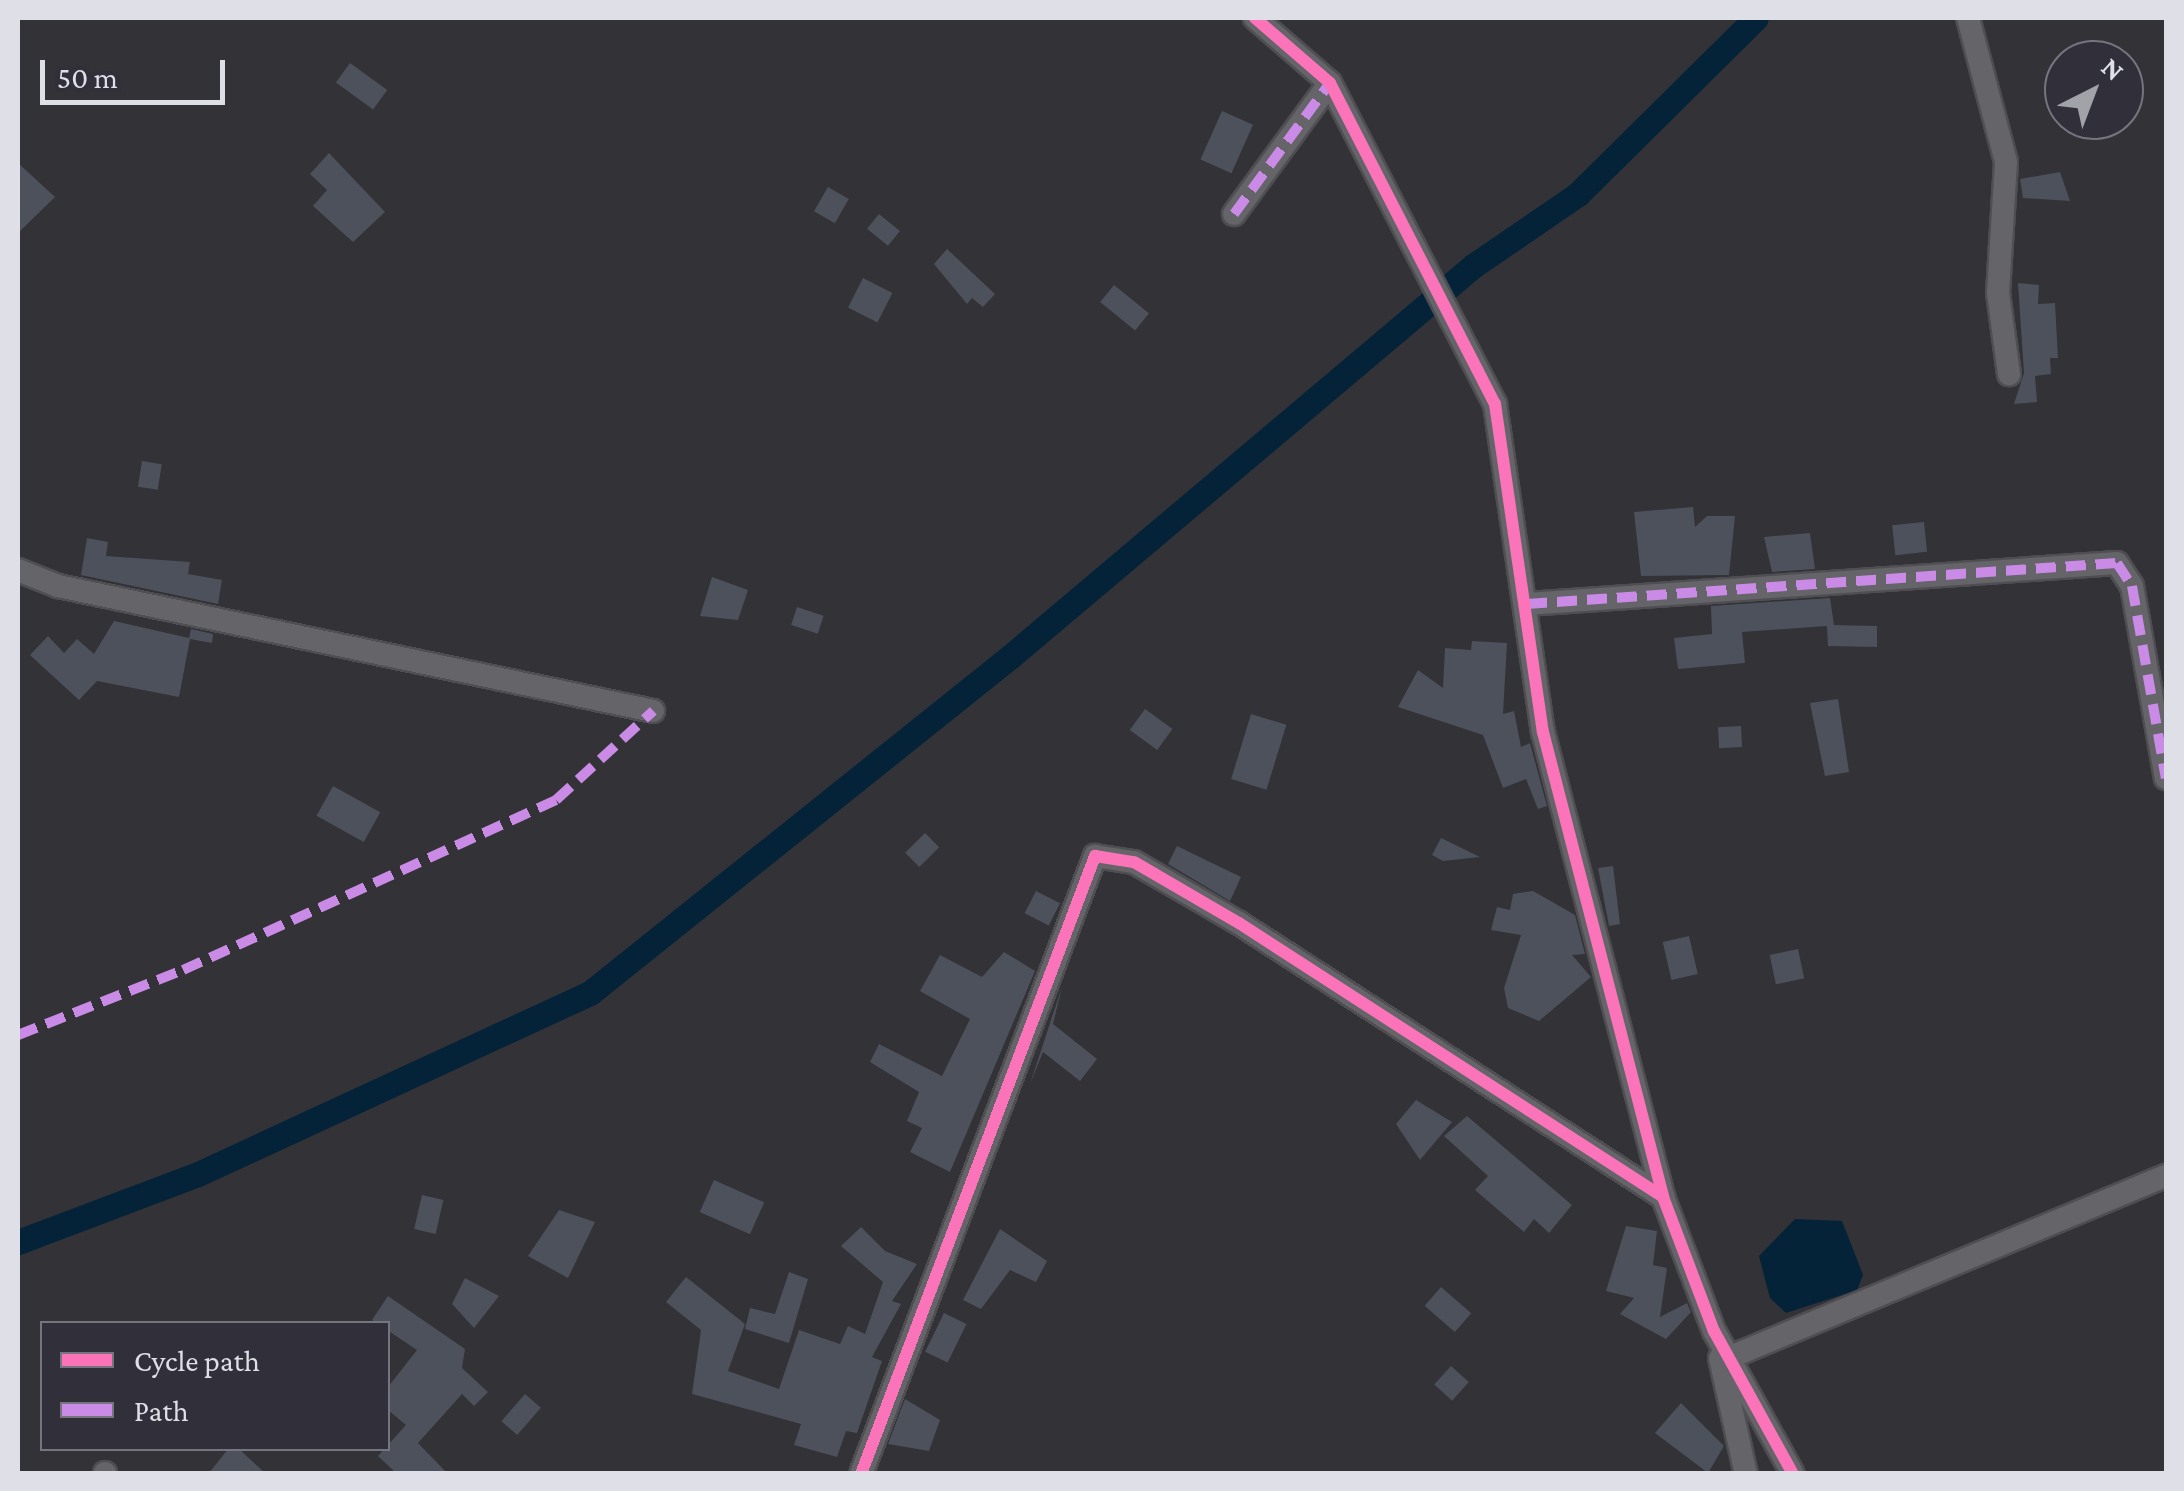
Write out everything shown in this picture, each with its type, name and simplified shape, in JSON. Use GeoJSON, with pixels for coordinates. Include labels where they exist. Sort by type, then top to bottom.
{"type":"FeatureCollection","features":[{"type":"Feature","properties":{"kind":"street"},"geometry":{"type":"LineString","coordinates":[[1255,18],[1330,83],[1376,164],[1495,404],[1543,732],[1663,1198],[1714,1330],[1793,1474]]}},
{"type":"Feature","properties":{"kind":"street"},"geometry":{"type":"LineString","coordinates":[[1968,18],[2006,162],[1998,293],[2008,374]]}},
{"type":"Feature","properties":{"kind":"street"},"geometry":{"type":"LineString","coordinates":[[1234,214],[1330,83]]}},
{"type":"Feature","properties":{"kind":"street"},"geometry":{"type":"LineString","coordinates":[[1527,604],[2116,563],[2132,586],[2166,778]]}},
{"type":"Feature","properties":{"kind":"street"},"geometry":{"type":"LineString","coordinates":[[18,570],[58,586],[653,712]]}},
{"type":"Feature","properties":{"kind":"street"},"geometry":{"type":"LineString","coordinates":[[860,1474],[1096,856],[1134,862],[1239,923],[1663,1198]]}},
{"type":"Feature","properties":{"kind":"street"},"geometry":{"type":"LineString","coordinates":[[1728,1358],[2166,1176]]}},
{"type":"Feature","properties":{"kind":"street"},"geometry":{"type":"LineString","coordinates":[[1714,1330],[1746,1474]]}},
{"type":"Feature","properties":{"kind":"water"},"geometry":{"type":"Polygon","coordinates":[[[1795,1219],[1842,1221],[1863,1275],[1857,1290],[1786,1313],[1770,1298],[1759,1256],[1795,1219]]]}},
{"type":"Feature","properties":{"kind":"building"},"geometry":{"type":"Polygon","coordinates":[[[350,63],[387,90],[373,109],[336,82],[350,63]]]}},
{"type":"Feature","properties":{"kind":"building"},"geometry":{"type":"Polygon","coordinates":[[[1222,111],[1253,125],[1232,173],[1200,159],[1222,111]]]}},
{"type":"Feature","properties":{"kind":"building"},"geometry":{"type":"Polygon","coordinates":[[[329,153],[385,212],[353,242],[313,206],[327,190],[310,174],[329,153]]]}},
{"type":"Feature","properties":{"kind":"building"},"geometry":{"type":"Polygon","coordinates":[[[18,163],[55,197],[18,233],[18,163]]]}},
{"type":"Feature","properties":{"kind":"building"},"geometry":{"type":"Polygon","coordinates":[[[2060,172],[2070,201],[2023,198],[2020,179],[2060,172]]]}},
{"type":"Feature","properties":{"kind":"building"},"geometry":{"type":"Polygon","coordinates":[[[828,187],[849,199],[835,223],[814,211],[828,187]]]}},
{"type":"Feature","properties":{"kind":"building"},"geometry":{"type":"Polygon","coordinates":[[[879,214],[900,231],[888,246],[867,229],[879,214]]]}},
{"type":"Feature","properties":{"kind":"building"},"geometry":{"type":"Polygon","coordinates":[[[947,249],[995,294],[983,307],[972,298],[967,304],[934,264],[947,249]]]}},
{"type":"Feature","properties":{"kind":"building"},"geometry":{"type":"Polygon","coordinates":[[[863,278],[892,293],[877,322],[848,307],[863,278]]]}},
{"type":"Feature","properties":{"kind":"building"},"geometry":{"type":"Polygon","coordinates":[[[2018,283],[2039,285],[2038,304],[2055,303],[2058,358],[2050,358],[2051,374],[2035,376],[2037,402],[2014,404],[2024,373],[2018,283]]]}},
{"type":"Feature","properties":{"kind":"building"},"geometry":{"type":"Polygon","coordinates":[[[1114,285],[1149,313],[1135,330],[1100,302],[1114,285]]]}},
{"type":"Feature","properties":{"kind":"building"},"geometry":{"type":"Polygon","coordinates":[[[142,461],[162,464],[158,490],[138,487],[142,461]]]}},
{"type":"Feature","properties":{"kind":"building"},"geometry":{"type":"Polygon","coordinates":[[[1693,507],[1695,527],[1707,516],[1735,516],[1729,575],[1641,576],[1634,512],[1693,507]]]}},
{"type":"Feature","properties":{"kind":"building"},"geometry":{"type":"Polygon","coordinates":[[[1924,522],[1927,552],[1895,555],[1892,525],[1924,522]]]}},
{"type":"Feature","properties":{"kind":"building"},"geometry":{"type":"Polygon","coordinates":[[[1810,533],[1815,569],[1772,572],[1764,537],[1810,533]]]}},
{"type":"Feature","properties":{"kind":"building"},"geometry":{"type":"Polygon","coordinates":[[[87,538],[108,542],[106,556],[190,562],[188,574],[222,580],[218,604],[81,575],[87,538]]]}},
{"type":"Feature","properties":{"kind":"building"},"geometry":{"type":"Polygon","coordinates":[[[712,577],[748,590],[738,620],[700,616],[712,577]]]}},
{"type":"Feature","properties":{"kind":"building"},"geometry":{"type":"Polygon","coordinates":[[[1830,598],[1834,625],[1877,626],[1877,647],[1828,646],[1827,626],[1742,632],[1745,663],[1678,669],[1674,638],[1712,634],[1711,606],[1830,598]]]}},
{"type":"Feature","properties":{"kind":"building"},"geometry":{"type":"Polygon","coordinates":[[[797,607],[824,616],[818,634],[791,625],[797,607]]]}},
{"type":"Feature","properties":{"kind":"building"},"geometry":{"type":"Polygon","coordinates":[[[114,621],[189,638],[191,629],[213,634],[212,643],[190,639],[179,697],[97,681],[79,700],[30,655],[48,636],[64,653],[77,639],[94,654],[114,621]]]}},
{"type":"Feature","properties":{"kind":"building"},"geometry":{"type":"Polygon","coordinates":[[[1472,641],[1507,643],[1503,714],[1514,711],[1521,747],[1530,743],[1547,806],[1538,809],[1526,779],[1503,788],[1483,735],[1398,707],[1418,670],[1443,688],[1445,648],[1471,650],[1472,641]]]}},
{"type":"Feature","properties":{"kind":"building"},"geometry":{"type":"Polygon","coordinates":[[[1838,699],[1849,772],[1825,776],[1810,703],[1838,699]]]}},
{"type":"Feature","properties":{"kind":"building"},"geometry":{"type":"Polygon","coordinates":[[[1145,709],[1173,729],[1157,750],[1130,730],[1145,709]]]}},
{"type":"Feature","properties":{"kind":"building"},"geometry":{"type":"Polygon","coordinates":[[[1251,714],[1286,725],[1267,790],[1231,779],[1251,714]]]}},
{"type":"Feature","properties":{"kind":"building"},"geometry":{"type":"Polygon","coordinates":[[[1741,726],[1742,747],[1719,748],[1718,727],[1741,726]]]}},
{"type":"Feature","properties":{"kind":"building"},"geometry":{"type":"Polygon","coordinates":[[[333,786],[380,812],[364,842],[317,816],[333,786]]]}},
{"type":"Feature","properties":{"kind":"building"},"geometry":{"type":"Polygon","coordinates":[[[925,833],[939,847],[919,867],[905,853],[925,833]]]}},
{"type":"Feature","properties":{"kind":"building"},"geometry":{"type":"Polygon","coordinates":[[[1441,838],[1480,857],[1443,861],[1432,855],[1441,838]]]}},
{"type":"Feature","properties":{"kind":"building"},"geometry":{"type":"Polygon","coordinates":[[[1177,846],[1241,877],[1230,901],[1168,864],[1177,846]]]}},
{"type":"Feature","properties":{"kind":"building"},"geometry":{"type":"Polygon","coordinates":[[[1613,866],[1620,924],[1609,926],[1598,868],[1613,866]]]}},
{"type":"Feature","properties":{"kind":"building"},"geometry":{"type":"Polygon","coordinates":[[[1036,891],[1060,903],[1049,926],[1025,913],[1036,891]]]}},
{"type":"Feature","properties":{"kind":"building"},"geometry":{"type":"Polygon","coordinates":[[[1533,891],[1575,915],[1585,954],[1572,955],[1591,977],[1539,1021],[1508,1008],[1504,988],[1521,935],[1491,930],[1497,907],[1510,910],[1513,894],[1533,891]]]}},
{"type":"Feature","properties":{"kind":"building"},"geometry":{"type":"Polygon","coordinates":[[[1689,936],[1698,974],[1671,980],[1663,942],[1689,936]]]}},
{"type":"Feature","properties":{"kind":"building"},"geometry":{"type":"Polygon","coordinates":[[[1798,949],[1804,978],[1776,984],[1770,955],[1798,949]]]}},
{"type":"Feature","properties":{"kind":"building"},"geometry":{"type":"Polygon","coordinates":[[[1004,952],[1035,971],[950,1172],[910,1152],[922,1128],[907,1121],[919,1092],[870,1062],[879,1044],[942,1076],[970,1019],[920,991],[940,955],[982,977],[1004,952]]]}},
{"type":"Feature","properties":{"kind":"building"},"geometry":{"type":"Polygon","coordinates":[[[1062,987],[1053,1024],[1097,1059],[1080,1081],[1043,1052],[1030,1084],[1062,987]]]}},
{"type":"Feature","properties":{"kind":"building"},"geometry":{"type":"Polygon","coordinates":[[[1416,1100],[1452,1122],[1420,1160],[1396,1124],[1416,1100]]]}},
{"type":"Feature","properties":{"kind":"building"},"geometry":{"type":"Polygon","coordinates":[[[1467,1116],[1572,1205],[1549,1233],[1534,1219],[1524,1232],[1475,1190],[1488,1176],[1444,1136],[1467,1116]]]}},
{"type":"Feature","properties":{"kind":"building"},"geometry":{"type":"Polygon","coordinates":[[[714,1180],[764,1202],[750,1234],[700,1212],[714,1180]]]}},
{"type":"Feature","properties":{"kind":"building"},"geometry":{"type":"Polygon","coordinates":[[[422,1195],[443,1200],[436,1234],[414,1229],[422,1195]]]}},
{"type":"Feature","properties":{"kind":"building"},"geometry":{"type":"Polygon","coordinates":[[[559,1210],[595,1222],[568,1278],[528,1256],[559,1210]]]}},
{"type":"Feature","properties":{"kind":"building"},"geometry":{"type":"Polygon","coordinates":[[[1626,1226],[1657,1231],[1653,1265],[1667,1268],[1660,1317],[1687,1303],[1691,1312],[1666,1339],[1620,1314],[1634,1298],[1606,1291],[1626,1226]]]}},
{"type":"Feature","properties":{"kind":"building"},"geometry":{"type":"Polygon","coordinates":[[[861,1227],[885,1251],[917,1264],[892,1301],[901,1304],[872,1357],[882,1361],[857,1433],[846,1431],[837,1457],[794,1445],[801,1424],[692,1394],[701,1330],[666,1302],[686,1277],[745,1324],[728,1371],[779,1389],[799,1330],[840,1344],[848,1326],[865,1334],[883,1282],[841,1246],[861,1227]]]}},
{"type":"Feature","properties":{"kind":"building"},"geometry":{"type":"Polygon","coordinates":[[[1000,1229],[1047,1261],[1036,1282],[1010,1270],[981,1309],[963,1300],[1000,1229]]]}},
{"type":"Feature","properties":{"kind":"building"},"geometry":{"type":"Polygon","coordinates":[[[789,1272],[808,1279],[789,1343],[745,1329],[750,1308],[775,1314],[789,1272]]]}},
{"type":"Feature","properties":{"kind":"building"},"geometry":{"type":"Polygon","coordinates":[[[465,1278],[499,1296],[474,1328],[452,1304],[465,1278]]]}},
{"type":"Feature","properties":{"kind":"building"},"geometry":{"type":"Polygon","coordinates":[[[1441,1287],[1471,1313],[1455,1332],[1425,1306],[1441,1287]]]}},
{"type":"Feature","properties":{"kind":"building"},"geometry":{"type":"Polygon","coordinates":[[[388,1296],[465,1349],[462,1368],[488,1392],[474,1406],[462,1394],[418,1443],[448,1474],[397,1474],[378,1456],[390,1451],[390,1443],[406,1425],[390,1412],[390,1384],[417,1350],[390,1332],[390,1321],[372,1320],[388,1296]]]}},
{"type":"Feature","properties":{"kind":"building"},"geometry":{"type":"Polygon","coordinates":[[[944,1313],[966,1324],[948,1363],[925,1352],[944,1313]]]}},
{"type":"Feature","properties":{"kind":"building"},"geometry":{"type":"Polygon","coordinates":[[[1451,1366],[1469,1382],[1452,1401],[1434,1385],[1451,1366]]]}},
{"type":"Feature","properties":{"kind":"building"},"geometry":{"type":"Polygon","coordinates":[[[525,1394],[541,1408],[517,1435],[501,1421],[525,1394]]]}},
{"type":"Feature","properties":{"kind":"building"},"geometry":{"type":"Polygon","coordinates":[[[905,1399],[940,1420],[929,1451],[888,1444],[905,1399]]]}},
{"type":"Feature","properties":{"kind":"building"},"geometry":{"type":"Polygon","coordinates":[[[1681,1403],[1724,1446],[1708,1473],[1655,1433],[1681,1403]]]}},
{"type":"Feature","properties":{"kind":"building"},"geometry":{"type":"Polygon","coordinates":[[[227,1451],[241,1451],[266,1474],[208,1474],[227,1451]]]}},
{"type":"Feature","properties":{"kind":"waterway"},"geometry":{"type":"LineString","coordinates":[[18,1242],[198,1174],[590,993],[1011,656],[1473,266],[1578,194],[1756,18]]}},
{"type":"Feature","properties":{"kind":"marked path"},"geometry":{"type":"LineString","coordinates":[[1234,214],[1330,83]]}},
{"type":"Feature","properties":{"kind":"marked path"},"geometry":{"type":"LineString","coordinates":[[1527,604],[2117,563],[2132,586],[2166,778]]}},
{"type":"Feature","properties":{"kind":"marked path"},"geometry":{"type":"LineString","coordinates":[[18,1035],[183,970],[556,800],[653,711]]}},
{"type":"Feature","properties":{"kind":"cycle path"},"geometry":{"type":"LineString","coordinates":[[1255,18],[1330,83],[1495,404],[1543,732],[1663,1197],[1714,1331],[1793,1474]]}},
{"type":"Feature","properties":{"kind":"cycle path"},"geometry":{"type":"LineString","coordinates":[[861,1474],[1095,856],[1134,862],[1239,923],[1663,1197]]}}]}
